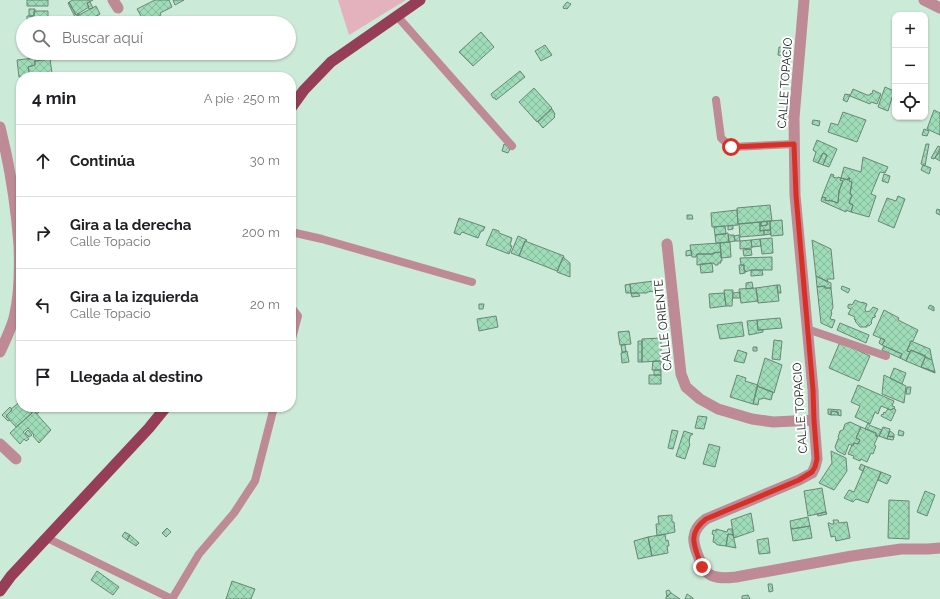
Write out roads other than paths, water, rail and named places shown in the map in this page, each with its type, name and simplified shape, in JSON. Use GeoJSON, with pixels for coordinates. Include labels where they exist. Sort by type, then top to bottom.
{"type":"FeatureCollection","features":[{"type":"Feature","properties":{"kind":"main road"},"geometry":{"type":"LineString","coordinates":[[296,101],[304,90],[331,62],[420,0]]}},
{"type":"Feature","properties":{"kind":"main road"},"geometry":{"type":"LineString","coordinates":[[0,591],[11,576],[149,428],[162,412]]}},
{"type":"Feature","properties":{"kind":"street","name":"CALLE TOPACIO"},"geometry":{"type":"LineString","coordinates":[[804,0],[794,118],[794,144],[796,195],[813,390],[817,459],[812,472],[799,480],[706,519],[701,523],[694,534],[694,547],[702,567],[708,573],[716,577],[726,578],[901,549],[940,548]]}},
{"type":"Feature","properties":{"kind":"street"},"geometry":{"type":"LineString","coordinates":[[924,0],[940,8]]}},
{"type":"Feature","properties":{"kind":"street"},"geometry":{"type":"LineString","coordinates":[[0,127],[16,203]]}},
{"type":"Feature","properties":{"kind":"street","name":"CALLE ORIENTE"},"geometry":{"type":"LineString","coordinates":[[667,244],[681,374],[686,387],[700,399],[718,409],[752,419],[773,422],[814,420]]}},
{"type":"Feature","properties":{"kind":"street"},"geometry":{"type":"LineString","coordinates":[[0,352],[16,320]]}},
{"type":"Feature","properties":{"kind":"street"},"geometry":{"type":"LineString","coordinates":[[0,444],[16,459]]}},
{"type":"Feature","properties":{"kind":"lane"},"geometry":{"type":"LineString","coordinates":[[397,16],[512,146]]}},
{"type":"Feature","properties":{"kind":"lane"},"geometry":{"type":"LineString","coordinates":[[716,100],[721,138],[731,147],[794,144]]}},
{"type":"Feature","properties":{"kind":"lane"},"geometry":{"type":"LineString","coordinates":[[296,233],[322,239],[472,282]]}},
{"type":"Feature","properties":{"kind":"lane"},"geometry":{"type":"LineString","coordinates":[[296,313],[298,316],[296,323]]}},
{"type":"Feature","properties":{"kind":"lane"},"geometry":{"type":"LineString","coordinates":[[807,329],[886,356]]}},
{"type":"Feature","properties":{"kind":"lane"},"geometry":{"type":"LineString","coordinates":[[47,538],[172,599],[200,554],[234,513],[255,481],[273,412]]}}]}
